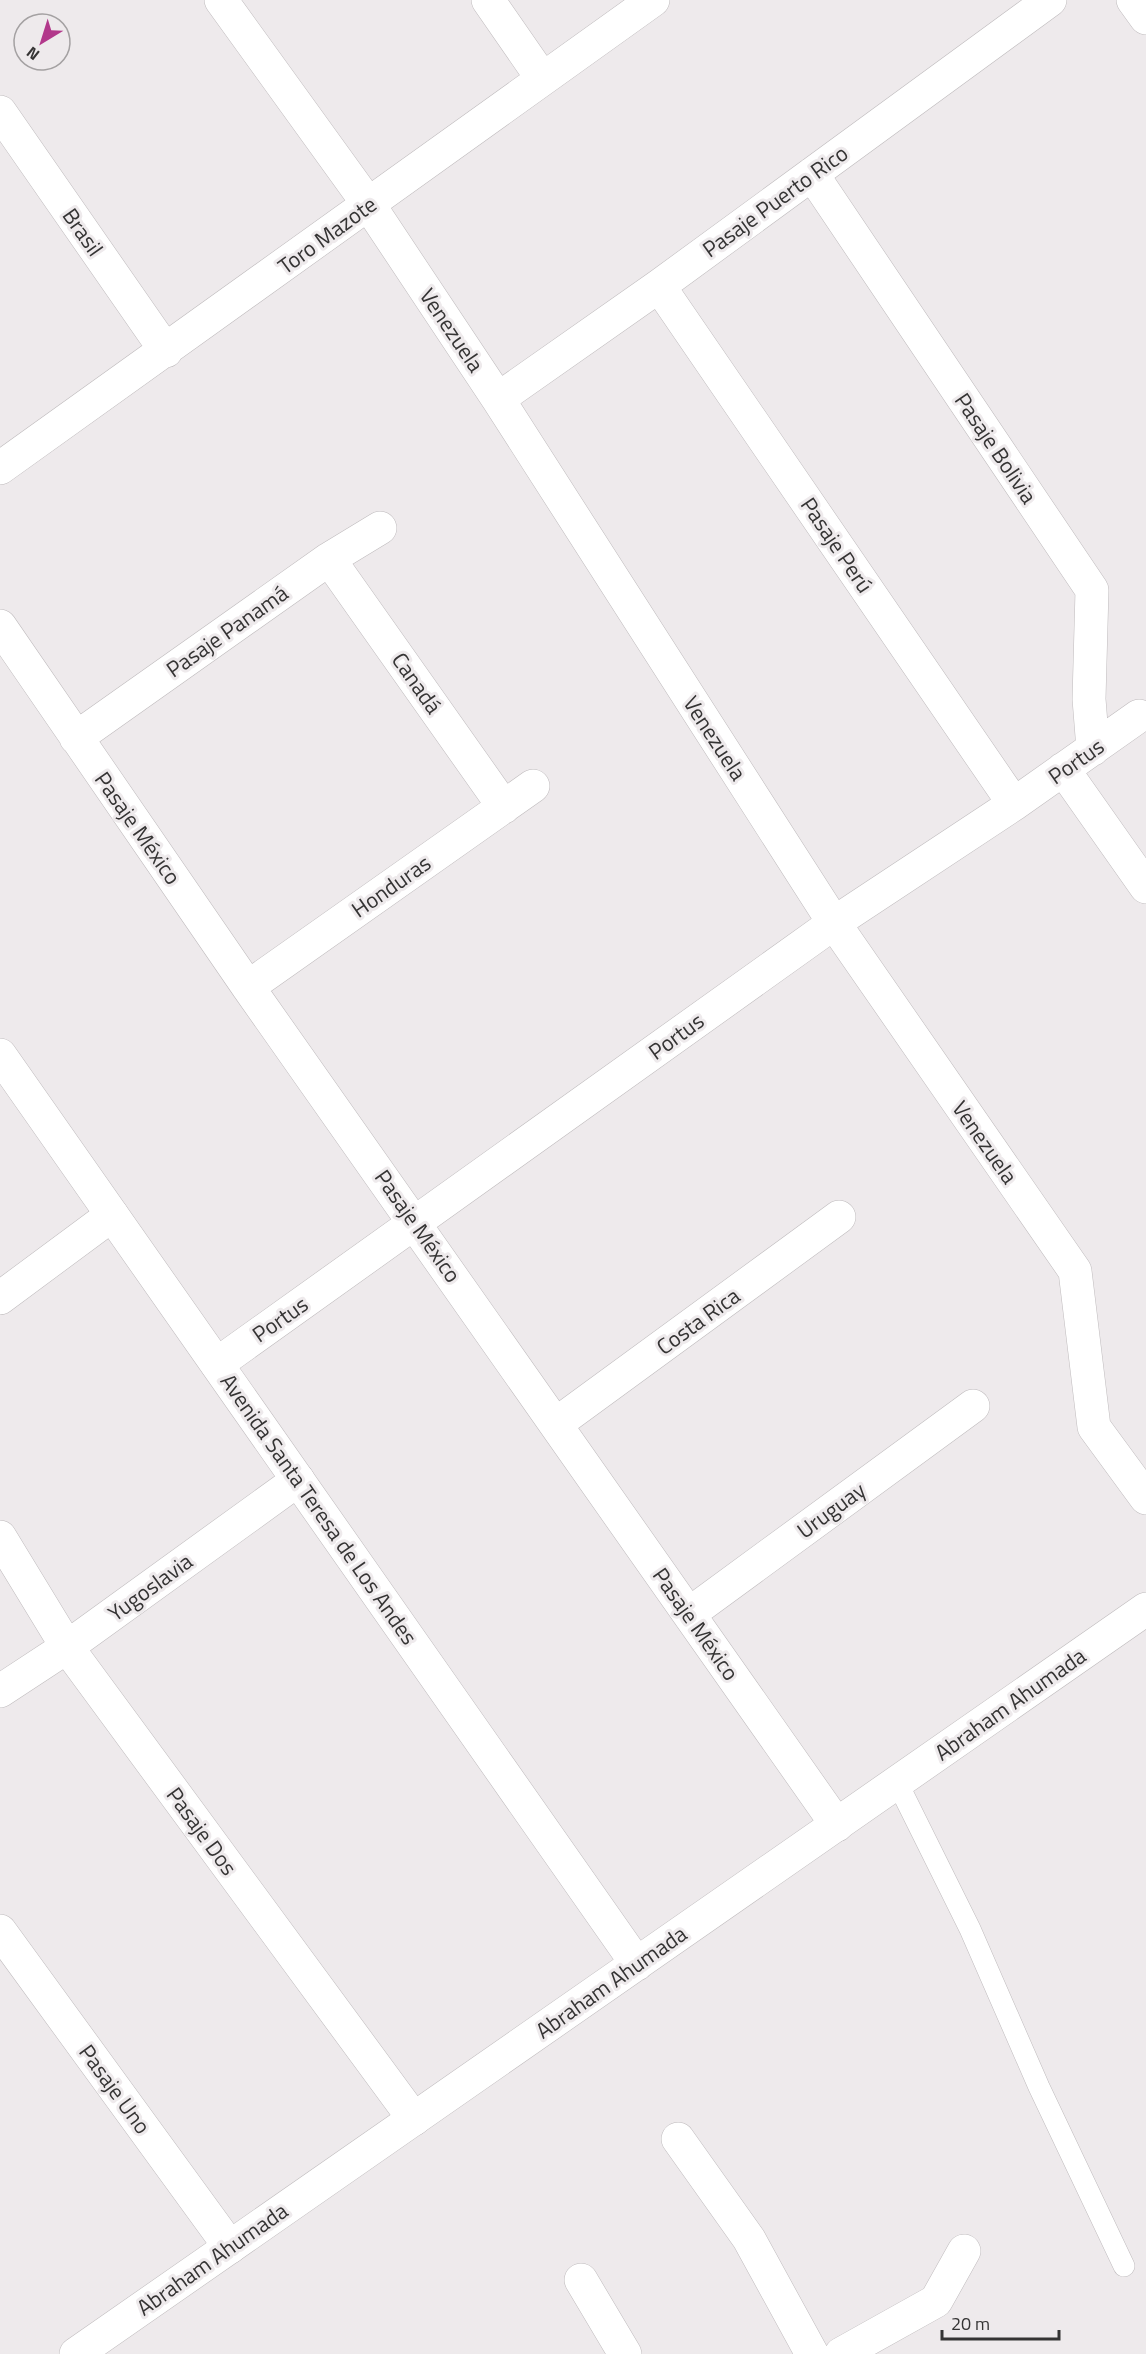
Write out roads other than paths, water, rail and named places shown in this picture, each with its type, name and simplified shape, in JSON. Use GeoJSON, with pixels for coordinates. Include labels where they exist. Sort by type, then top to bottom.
{"type":"FeatureCollection","features":[{"type":"Feature","properties":{"kind":"street","name":"Venezuela"},"geometry":{"type":"LineString","coordinates":[[221,0],[369,204],[498,399],[834,923],[1075,1271],[1094,1427],[1146,1498]]}},
{"type":"Feature","properties":{"kind":"street"},"geometry":{"type":"LineString","coordinates":[[488,0],[542,78]]}},
{"type":"Feature","properties":{"kind":"street","name":"Toro Mazote"},"geometry":{"type":"LineString","coordinates":[[0,468],[653,0]]}},
{"type":"Feature","properties":{"kind":"street","name":"Pasaje Puerto Rico"},"geometry":{"type":"LineString","coordinates":[[498,399],[659,286],[1050,0]]}},
{"type":"Feature","properties":{"kind":"street"},"geometry":{"type":"LineString","coordinates":[[1133,0],[1146,18]]}},
{"type":"Feature","properties":{"kind":"street","name":"Brasil"},"geometry":{"type":"LineString","coordinates":[[0,112],[166,351]]}},
{"type":"Feature","properties":{"kind":"street","name":"Pasaje Bolivia"},"geometry":{"type":"LineString","coordinates":[[812,174],[1092,590],[1089,699],[1093,749]]}},
{"type":"Feature","properties":{"kind":"street","name":"Pasaje Perú"},"geometry":{"type":"LineString","coordinates":[[659,286],[1014,804]]}},
{"type":"Feature","properties":{"kind":"street","name":"Pasaje Panamá"},"geometry":{"type":"LineString","coordinates":[[76,738],[329,559],[380,528]]}},
{"type":"Feature","properties":{"kind":"street","name":"Canadá"},"geometry":{"type":"LineString","coordinates":[[329,559],[504,807]]}},
{"type":"Feature","properties":{"kind":"street","name":"Pasaje México"},"geometry":{"type":"LineString","coordinates":[[0,626],[248,987],[416,1222],[837,1825]]}},
{"type":"Feature","properties":{"kind":"street","name":"Portus"},"geometry":{"type":"LineString","coordinates":[[217,1364],[834,923],[1014,804],[1139,716]]}},
{"type":"Feature","properties":{"kind":"street"},"geometry":{"type":"LineString","coordinates":[[1063,769],[1146,887]]}},
{"type":"Feature","properties":{"kind":"street","name":"Honduras"},"geometry":{"type":"LineString","coordinates":[[248,987],[534,786]]}},
{"type":"Feature","properties":{"kind":"street","name":"Avenida Santa Teresa de Los Andes"},"geometry":{"type":"LineString","coordinates":[[0,1055],[637,1964]]}},
{"type":"Feature","properties":{"kind":"street"},"geometry":{"type":"LineString","coordinates":[[0,1298],[112,1215]]}},
{"type":"Feature","properties":{"kind":"street","name":"Costa Rica"},"geometry":{"type":"LineString","coordinates":[[556,1424],[839,1217]]}},
{"type":"Feature","properties":{"kind":"street","name":"Uruguay"},"geometry":{"type":"LineString","coordinates":[[689,1614],[973,1406]]}},
{"type":"Feature","properties":{"kind":"street","name":"Yugoslavia"},"geometry":{"type":"LineString","coordinates":[[0,1691],[67,1647],[298,1480]]}},
{"type":"Feature","properties":{"kind":"street","name":"Pasaje Dos"},"geometry":{"type":"LineString","coordinates":[[0,1537],[67,1647],[414,2119]]}},
{"type":"Feature","properties":{"kind":"street","name":"Abraham Ahumada"},"geometry":{"type":"LineString","coordinates":[[76,2354],[1146,1609]]}},
{"type":"Feature","properties":{"kind":"street","name":"Pasaje Uno"},"geometry":{"type":"LineString","coordinates":[[0,1931],[230,2247]]}},
{"type":"Feature","properties":{"kind":"street"},"geometry":{"type":"LineString","coordinates":[[678,2139],[749,2239],[812,2354]]}},
{"type":"Feature","properties":{"kind":"street"},"geometry":{"type":"LineString","coordinates":[[841,2354],[936,2301],[964,2251]]}},
{"type":"Feature","properties":{"kind":"street"},"geometry":{"type":"LineString","coordinates":[[581,2280],[625,2354]]}},
{"type":"Feature","properties":{"kind":"lane"},"geometry":{"type":"LineString","coordinates":[[897,1782],[970,1929],[1039,2087],[1124,2266]]}}]}
